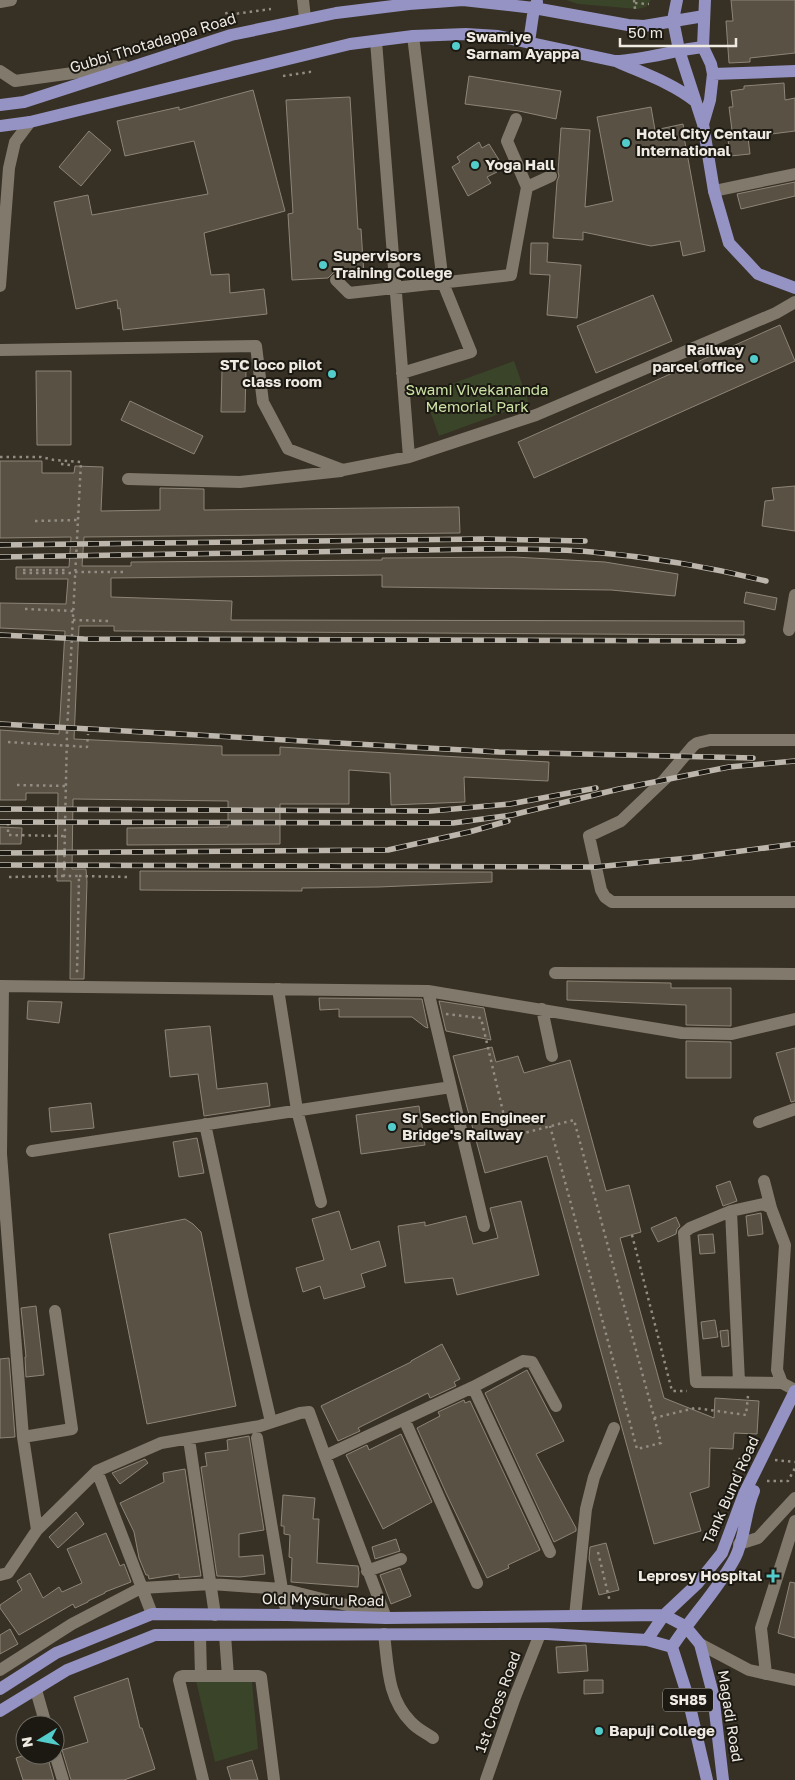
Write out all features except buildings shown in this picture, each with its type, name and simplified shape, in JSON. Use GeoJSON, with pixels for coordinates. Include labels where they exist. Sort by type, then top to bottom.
{"type":"FeatureCollection","features":[{"type":"Feature","properties":{"kind":"main road","name":"Gubbi Thotadappa Road"},"geometry":{"type":"LineString","coordinates":[[0,105],[24,102],[231,34],[305,18],[380,8],[463,0],[536,4],[628,25],[644,26],[704,16]]}},
{"type":"Feature","properties":{"kind":"main road"},"geometry":{"type":"LineString","coordinates":[[677,0],[673,20],[678,50],[703,124],[714,192],[730,243],[758,274],[795,288]]}},
{"type":"Feature","properties":{"kind":"main road"},"geometry":{"type":"LineString","coordinates":[[703,124],[710,100],[713,74],[704,47],[706,0]]}},
{"type":"Feature","properties":{"kind":"main road"},"geometry":{"type":"LineString","coordinates":[[529,42],[536,4]]}},
{"type":"Feature","properties":{"kind":"main road"},"geometry":{"type":"LineString","coordinates":[[0,126],[30,122],[340,46],[414,36],[466,34],[498,36],[615,61],[668,83],[695,101]]}},
{"type":"Feature","properties":{"kind":"main road"},"geometry":{"type":"LineString","coordinates":[[615,61],[704,47]]}},
{"type":"Feature","properties":{"kind":"main road"},"geometry":{"type":"LineString","coordinates":[[713,74],[795,71]]}},
{"type":"Feature","properties":{"kind":"main road","name":"Tank Bund Road"},"geometry":{"type":"LineString","coordinates":[[647,1640],[664,1615],[697,1584],[722,1553],[744,1494],[795,1391]]}},
{"type":"Feature","properties":{"kind":"main road","name":"Tank Bund Road"},"geometry":{"type":"LineString","coordinates":[[672,1647],[685,1626],[717,1586],[736,1556],[751,1497],[795,1408]]}},
{"type":"Feature","properties":{"kind":"main road","name":"Old Mysuru Road"},"geometry":{"type":"LineString","coordinates":[[0,1690],[56,1653],[152,1614],[385,1616],[664,1615]]}},
{"type":"Feature","properties":{"kind":"main road","name":"Magadi Road"},"geometry":{"type":"LineString","coordinates":[[664,1615],[685,1626],[700,1644],[713,1694],[723,1780]]}},
{"type":"Feature","properties":{"kind":"main road"},"geometry":{"type":"LineString","coordinates":[[0,1712],[67,1670],[155,1635],[540,1634],[647,1640],[672,1647]]}},
{"type":"Feature","properties":{"kind":"main road","name":"SH85"},"geometry":{"type":"LineString","coordinates":[[672,1647],[687,1694],[707,1780]]}},
{"type":"Feature","properties":{"kind":"street"},"geometry":{"type":"LineString","coordinates":[[0,2],[11,0]]}},
{"type":"Feature","properties":{"kind":"street"},"geometry":{"type":"LineString","coordinates":[[303,0],[305,18]]}},
{"type":"Feature","properties":{"kind":"street"},"geometry":{"type":"LineString","coordinates":[[402,374],[471,352],[443,283],[414,36]]}},
{"type":"Feature","properties":{"kind":"street"},"geometry":{"type":"LineString","coordinates":[[376,41],[409,457]]}},
{"type":"Feature","properties":{"kind":"street"},"geometry":{"type":"LineString","coordinates":[[0,71],[15,80],[148,62]]}},
{"type":"Feature","properties":{"kind":"street"},"geometry":{"type":"LineString","coordinates":[[336,280],[349,293],[511,275],[527,187],[507,141],[516,119]]}},
{"type":"Feature","properties":{"kind":"street"},"geometry":{"type":"LineString","coordinates":[[0,286],[10,168],[15,142],[30,122]]}},
{"type":"Feature","properties":{"kind":"street"},"geometry":{"type":"LineString","coordinates":[[714,192],[795,174]]}},
{"type":"Feature","properties":{"kind":"street"},"geometry":{"type":"LineString","coordinates":[[527,187],[551,176]]}},
{"type":"Feature","properties":{"kind":"street"},"geometry":{"type":"LineString","coordinates":[[128,479],[240,482],[343,470],[409,457],[536,415],[776,313],[795,302]]}},
{"type":"Feature","properties":{"kind":"street"},"geometry":{"type":"LineString","coordinates":[[0,350],[256,346],[263,402],[288,449],[343,470]]}},
{"type":"Feature","properties":{"kind":"street"},"geometry":{"type":"LineString","coordinates":[[789,630],[795,594]]}},
{"type":"Feature","properties":{"kind":"street"},"geometry":{"type":"LineString","coordinates":[[795,740],[710,740],[697,743],[665,779],[621,821],[589,836],[601,890],[605,897],[612,902],[795,902]]}},
{"type":"Feature","properties":{"kind":"street"},"geometry":{"type":"LineString","coordinates":[[555,974],[795,974]]}},
{"type":"Feature","properties":{"kind":"street"},"geometry":{"type":"LineString","coordinates":[[37,1530],[23,1437],[5,1275],[1,1154],[2,986],[428,991],[682,1033],[732,1034],[795,1019]]}},
{"type":"Feature","properties":{"kind":"street"},"geometry":{"type":"LineString","coordinates":[[278,989],[297,1110],[321,1202]]}},
{"type":"Feature","properties":{"kind":"street"},"geometry":{"type":"LineString","coordinates":[[428,991],[484,1226]]}},
{"type":"Feature","properties":{"kind":"street"},"geometry":{"type":"LineString","coordinates":[[542,1010],[552,1056]]}},
{"type":"Feature","properties":{"kind":"street"},"geometry":{"type":"LineString","coordinates":[[32,1151],[451,1087]]}},
{"type":"Feature","properties":{"kind":"street"},"geometry":{"type":"LineString","coordinates":[[759,1122],[795,1109]]}},
{"type":"Feature","properties":{"kind":"street"},"geometry":{"type":"LineString","coordinates":[[205,1124],[271,1422]]}},
{"type":"Feature","properties":{"kind":"street"},"geometry":{"type":"LineString","coordinates":[[764,1181],[771,1208],[785,1245],[777,1370],[782,1383]]}},
{"type":"Feature","properties":{"kind":"street"},"geometry":{"type":"LineString","coordinates":[[771,1208],[763,1204],[731,1211],[690,1228],[684,1233],[696,1382],[782,1383],[795,1391]]}},
{"type":"Feature","properties":{"kind":"street"},"geometry":{"type":"LineString","coordinates":[[731,1211],[739,1382]]}},
{"type":"Feature","properties":{"kind":"street"},"geometry":{"type":"LineString","coordinates":[[23,1437],[72,1429],[55,1311]]}},
{"type":"Feature","properties":{"kind":"street"},"geometry":{"type":"LineString","coordinates":[[325,1456],[473,1387],[523,1361],[532,1362],[556,1406]]}},
{"type":"Feature","properties":{"kind":"street"},"geometry":{"type":"LineString","coordinates":[[473,1387],[550,1552]]}},
{"type":"Feature","properties":{"kind":"street"},"geometry":{"type":"LineString","coordinates":[[0,1575],[8,1573],[37,1530],[97,1471],[161,1443],[260,1426],[300,1413],[310,1412],[385,1616]]}},
{"type":"Feature","properties":{"kind":"street"},"geometry":{"type":"LineString","coordinates":[[404,1419],[477,1583]]}},
{"type":"Feature","properties":{"kind":"street"},"geometry":{"type":"LineString","coordinates":[[574,1616],[586,1509],[594,1477],[614,1428]]}},
{"type":"Feature","properties":{"kind":"street"},"geometry":{"type":"LineString","coordinates":[[257,1438],[287,1615]]}},
{"type":"Feature","properties":{"kind":"street"},"geometry":{"type":"LineString","coordinates":[[190,1446],[215,1615]]}},
{"type":"Feature","properties":{"kind":"street"},"geometry":{"type":"LineString","coordinates":[[97,1471],[140,1588],[152,1614]]}},
{"type":"Feature","properties":{"kind":"street"},"geometry":{"type":"LineString","coordinates":[[739,1544],[758,1538],[795,1498]]}},
{"type":"Feature","properties":{"kind":"street"},"geometry":{"type":"LineString","coordinates":[[766,1674],[761,1628],[795,1521]]}},
{"type":"Feature","properties":{"kind":"street"},"geometry":{"type":"LineString","coordinates":[[367,1571],[401,1558]]}},
{"type":"Feature","properties":{"kind":"street"},"geometry":{"type":"LineString","coordinates":[[0,1670],[72,1624],[140,1588],[211,1584],[282,1589],[385,1616]]}},
{"type":"Feature","properties":{"kind":"street"},"geometry":{"type":"LineString","coordinates":[[384,1634],[395,1702],[411,1723],[433,1738]]}},
{"type":"Feature","properties":{"kind":"street","name":"1st Cross Road"},"geometry":{"type":"LineString","coordinates":[[486,1780],[515,1697],[540,1634]]}},
{"type":"Feature","properties":{"kind":"street"},"geometry":{"type":"LineString","coordinates":[[225,1635],[228,1676]]}},
{"type":"Feature","properties":{"kind":"street"},"geometry":{"type":"LineString","coordinates":[[200,1636],[201,1676]]}},
{"type":"Feature","properties":{"kind":"street"},"geometry":{"type":"LineString","coordinates":[[700,1644],[749,1670],[795,1680]]}},
{"type":"Feature","properties":{"kind":"street"},"geometry":{"type":"LineString","coordinates":[[203,1780],[179,1680],[183,1676],[261,1677],[274,1780]]}},
{"type":"Feature","properties":{"kind":"street"},"geometry":{"type":"LineString","coordinates":[[36,1690],[43,1715]]}},
{"type":"Feature","properties":{"kind":"street"},"geometry":{"type":"LineString","coordinates":[[58,1765],[63,1780]]}},
{"type":"Feature","properties":{"kind":"path"},"geometry":{"type":"LineString","coordinates":[[635,9],[635,2],[649,4]]}},
{"type":"Feature","properties":{"kind":"path"},"geometry":{"type":"LineString","coordinates":[[226,12],[227,15],[272,9]]}},
{"type":"Feature","properties":{"kind":"path"},"geometry":{"type":"LineString","coordinates":[[282,76],[310,72]]}},
{"type":"Feature","properties":{"kind":"path"},"geometry":{"type":"LineString","coordinates":[[0,457],[41,457],[72,465]]}},
{"type":"Feature","properties":{"kind":"path"},"geometry":{"type":"LineString","coordinates":[[61,464],[81,462],[67,732],[64,876]]}},
{"type":"Feature","properties":{"kind":"path"},"geometry":{"type":"LineString","coordinates":[[35,521],[78,520]]}},
{"type":"Feature","properties":{"kind":"path"},"geometry":{"type":"LineString","coordinates":[[23,572],[123,572]]}},
{"type":"Feature","properties":{"kind":"path"},"geometry":{"type":"LineString","coordinates":[[25,609],[73,611]]}},
{"type":"Feature","properties":{"kind":"path"},"geometry":{"type":"LineString","coordinates":[[73,620],[108,621]]}},
{"type":"Feature","properties":{"kind":"path"},"geometry":{"type":"LineString","coordinates":[[8,742],[86,747],[88,734]]}},
{"type":"Feature","properties":{"kind":"path"},"geometry":{"type":"LineString","coordinates":[[17,786],[66,786]]}},
{"type":"Feature","properties":{"kind":"path"},"geometry":{"type":"LineString","coordinates":[[8,823],[8,835],[65,836]]}},
{"type":"Feature","properties":{"kind":"path"},"geometry":{"type":"LineString","coordinates":[[77,979],[79,876]]}},
{"type":"Feature","properties":{"kind":"path"},"geometry":{"type":"LineString","coordinates":[[9,877],[130,877]]}},
{"type":"Feature","properties":{"kind":"path"},"geometry":{"type":"LineString","coordinates":[[444,1014],[481,1018],[509,1137],[550,1126],[574,1120],[661,1443],[637,1449],[550,1126]]}},
{"type":"Feature","properties":{"kind":"path"},"geometry":{"type":"LineString","coordinates":[[632,1235],[672,1391],[692,1392]]}},
{"type":"Feature","properties":{"kind":"path"},"geometry":{"type":"LineString","coordinates":[[654,1418],[695,1408],[746,1415],[749,1394]]}},
{"type":"Feature","properties":{"kind":"path"},"geometry":{"type":"LineString","coordinates":[[746,1459],[750,1451]]}},
{"type":"Feature","properties":{"kind":"path"},"geometry":{"type":"LineString","coordinates":[[733,1473],[741,1456]]}},
{"type":"Feature","properties":{"kind":"path"},"geometry":{"type":"LineString","coordinates":[[759,1481],[788,1481],[795,1468]]}},
{"type":"Feature","properties":{"kind":"path"},"geometry":{"type":"LineString","coordinates":[[598,1552],[613,1616]]}},
{"type":"Feature","properties":{"kind":"green space"},"geometry":{"type":"Polygon","coordinates":[[[566,0],[651,0],[646,7],[638,9],[578,4],[566,0]]]}},
{"type":"Feature","properties":{"kind":"green space","name":"Swami Vivekananda Memorial Park"},"geometry":{"type":"Polygon","coordinates":[[[514,361],[529,403],[439,436],[424,394],[514,361]]]}},
{"type":"Feature","properties":{"kind":"green space"},"geometry":{"type":"Polygon","coordinates":[[[196,1681],[252,1682],[258,1749],[215,1762],[196,1681]]]}},
{"type":"Feature","properties":{"kind":"railway"},"geometry":{"type":"LineString","coordinates":[[0,545],[483,539],[585,541]]}},
{"type":"Feature","properties":{"kind":"railway"},"geometry":{"type":"LineString","coordinates":[[0,557],[484,549],[552,550],[614,554],[658,560],[723,571],[766,581]]}},
{"type":"Feature","properties":{"kind":"railway"},"geometry":{"type":"LineString","coordinates":[[0,635],[84,639],[743,641]]}},
{"type":"Feature","properties":{"kind":"railway"},"geometry":{"type":"LineString","coordinates":[[0,724],[499,752],[753,758]]}},
{"type":"Feature","properties":{"kind":"railway"},"geometry":{"type":"LineString","coordinates":[[0,822],[453,823],[512,815],[619,789],[729,767],[795,761]]}},
{"type":"Feature","properties":{"kind":"railway"},"geometry":{"type":"LineString","coordinates":[[0,809],[431,811],[510,804],[596,788]]}},
{"type":"Feature","properties":{"kind":"railway"},"geometry":{"type":"LineString","coordinates":[[0,853],[388,850],[469,832],[508,821]]}},
{"type":"Feature","properties":{"kind":"railway"},"geometry":{"type":"LineString","coordinates":[[0,865],[595,867],[689,858],[795,844]]}},
{"type":"Feature","properties":{"kind":"place","name":"Swamiye Sarnam Ayappa"},"geometry":{"type":"Point","coordinates":[456,46]}},
{"type":"Feature","properties":{"kind":"place","name":"Hotel City Centaur International"},"geometry":{"type":"Point","coordinates":[626,143]}},
{"type":"Feature","properties":{"kind":"place","name":"Yoga Hall"},"geometry":{"type":"Point","coordinates":[475,165]}},
{"type":"Feature","properties":{"kind":"place","name":"Supervisors Training College"},"geometry":{"type":"Point","coordinates":[323,265]}},
{"type":"Feature","properties":{"kind":"place","name":"Railway parcel office"},"geometry":{"type":"Point","coordinates":[754,359]}},
{"type":"Feature","properties":{"kind":"place","name":"STC loco pilot class room"},"geometry":{"type":"Point","coordinates":[332,374]}},
{"type":"Feature","properties":{"kind":"place","name":"Sr Section Engineer Bridge's Railway"},"geometry":{"type":"Point","coordinates":[392,1127]}},
{"type":"Feature","properties":{"kind":"place","name":"Leprosy Hospital"},"geometry":{"type":"Point","coordinates":[773,1576]}},
{"type":"Feature","properties":{"kind":"place","name":"Bapuji College"},"geometry":{"type":"Point","coordinates":[599,1731]}}]}
